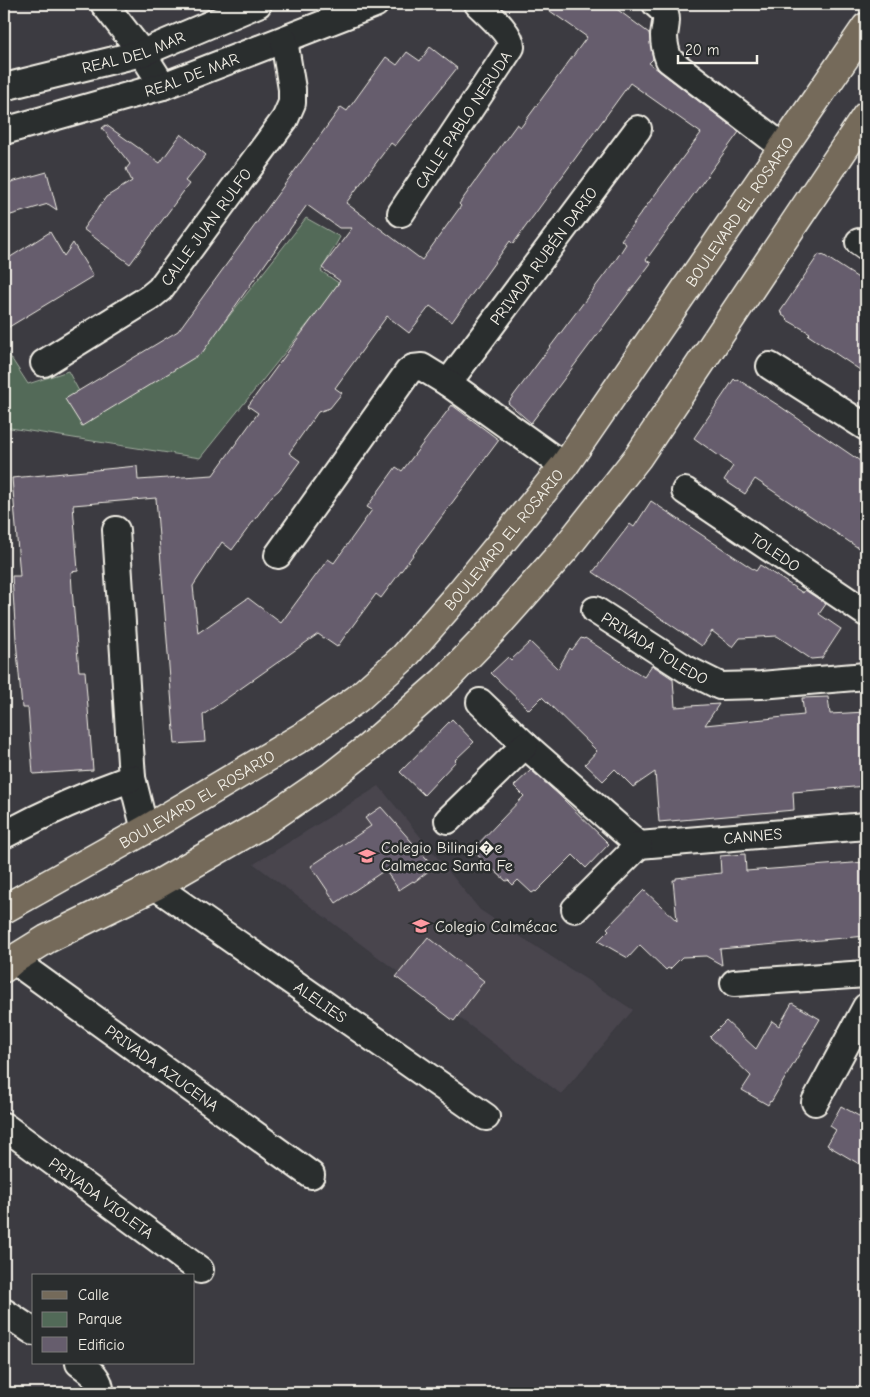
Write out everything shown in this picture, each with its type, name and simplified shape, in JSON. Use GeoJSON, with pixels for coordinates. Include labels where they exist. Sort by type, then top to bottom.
{"type":"FeatureCollection","features":[{"type":"Feature","properties":{"kind":"main road","name":"BOULEVARD EL ROSARIO"},"geometry":{"type":"LineString","coordinates":[[4,910],[145,830],[306,734],[356,699],[404,657],[465,587],[564,466],[866,27]]}},
{"type":"Feature","properties":{"kind":"main road"},"geometry":{"type":"LineString","coordinates":[[9,964],[47,939],[155,886],[262,824],[332,776],[444,681],[495,628],[566,548],[638,457],[866,116]]}},
{"type":"Feature","properties":{"kind":"street"},"geometry":{"type":"LineString","coordinates":[[104,4],[142,53],[163,86]]}},
{"type":"Feature","properties":{"kind":"street","name":"REAL DEL MAR"},"geometry":{"type":"LineString","coordinates":[[4,87],[142,53],[258,4]]}},
{"type":"Feature","properties":{"kind":"street","name":"REAL DE MAR"},"geometry":{"type":"LineString","coordinates":[[4,131],[163,86],[375,4]]}},
{"type":"Feature","properties":{"kind":"street","name":"CALLE PABLO NERUDA"},"geometry":{"type":"LineString","coordinates":[[401,213],[511,46],[512,43],[506,33],[478,4]]}},
{"type":"Feature","properties":{"kind":"street"},"geometry":{"type":"LineString","coordinates":[[656,4],[664,11],[667,19],[664,37],[669,60],[783,146]]}},
{"type":"Feature","properties":{"kind":"street","name":"CALLE JUAN RULFO"},"geometry":{"type":"LineString","coordinates":[[44,364],[149,298],[166,281],[286,119],[292,103],[292,89],[284,40]]}},
{"type":"Feature","properties":{"kind":"street","name":"PRIVADA RUBÉN DARIO"},"geometry":{"type":"LineString","coordinates":[[448,383],[638,129]]}},
{"type":"Feature","properties":{"kind":"street"},"geometry":{"type":"LineString","coordinates":[[770,366],[866,426]]}},
{"type":"Feature","properties":{"kind":"street"},"geometry":{"type":"LineString","coordinates":[[278,555],[408,372],[413,368],[422,367],[448,383],[564,466]]}},
{"type":"Feature","properties":{"kind":"street","name":"TOLEDO"},"geometry":{"type":"LineString","coordinates":[[685,492],[866,613]]}},
{"type":"Feature","properties":{"kind":"street"},"geometry":{"type":"LineString","coordinates":[[116,530],[132,778],[145,830]]}},
{"type":"Feature","properties":{"kind":"street","name":"PRIVADA TOLEDO"},"geometry":{"type":"LineString","coordinates":[[595,610],[686,669],[720,686],[743,686],[866,676]]}},
{"type":"Feature","properties":{"kind":"street"},"geometry":{"type":"LineString","coordinates":[[480,702],[525,745],[639,845],[575,909]]}},
{"type":"Feature","properties":{"kind":"street"},"geometry":{"type":"LineString","coordinates":[[448,820],[525,745]]}},
{"type":"Feature","properties":{"kind":"street"},"geometry":{"type":"LineString","coordinates":[[4,835],[89,794],[132,778]]}},
{"type":"Feature","properties":{"kind":"street","name":"CANNES"},"geometry":{"type":"LineString","coordinates":[[639,845],[866,826]]}},
{"type":"Feature","properties":{"kind":"street","name":"ALELIES"},"geometry":{"type":"LineString","coordinates":[[155,886],[486,1118]]}},
{"type":"Feature","properties":{"kind":"street","name":"PRIVADA AZUCENA"},"geometry":{"type":"LineString","coordinates":[[9,964],[311,1175]]}},
{"type":"Feature","properties":{"kind":"street"},"geometry":{"type":"LineString","coordinates":[[734,983],[866,974]]}},
{"type":"Feature","properties":{"kind":"street"},"geometry":{"type":"LineString","coordinates":[[815,1102],[866,1007]]}},
{"type":"Feature","properties":{"kind":"street","name":"PRIVADA VIOLETA"},"geometry":{"type":"LineString","coordinates":[[4,1126],[200,1270]]}},
{"type":"Feature","properties":{"kind":"street"},"geometry":{"type":"LineString","coordinates":[[4,1312],[32,1331]]}},
{"type":"Feature","properties":{"kind":"street"},"geometry":{"type":"LineString","coordinates":[[80,1364],[97,1377],[100,1393]]}},
{"type":"Feature","properties":{"kind":"shaded area","name":"Colegio Calmécac"},"geometry":{"type":"Polygon","coordinates":[[[379,786],[480,910],[633,1010],[561,1094],[254,864],[379,786]]]}},
{"type":"Feature","properties":{"kind":"green space"},"geometry":{"type":"Polygon","coordinates":[[[306,218],[340,237],[321,271],[340,284],[200,458],[4,427],[4,347],[28,384],[68,371],[87,406],[201,352],[306,218]]]}},
{"type":"Feature","properties":{"kind":"building"},"geometry":{"type":"Polygon","coordinates":[[[540,4],[610,4],[649,33],[653,59],[649,63],[739,132],[646,260],[651,263],[531,423],[508,403],[617,258],[626,244],[621,240],[701,133],[630,83],[513,244],[510,241],[452,322],[430,306],[409,333],[387,316],[335,388],[342,393],[330,408],[318,412],[289,453],[300,461],[232,550],[222,542],[193,586],[198,633],[248,598],[281,623],[328,559],[334,563],[372,510],[367,507],[396,467],[402,471],[452,405],[499,440],[381,598],[376,594],[337,647],[318,634],[203,715],[205,742],[175,744],[156,498],[73,505],[78,571],[71,572],[72,589],[79,671],[85,671],[93,770],[33,774],[28,708],[22,708],[16,640],[12,576],[20,576],[12,478],[137,466],[138,480],[213,475],[258,413],[248,406],[340,281],[322,268],[352,228],[339,228],[307,205],[202,353],[82,426],[65,399],[178,331],[341,107],[347,111],[386,57],[397,65],[407,52],[420,61],[430,47],[457,68],[395,146],[391,143],[346,203],[422,260],[461,206],[459,204],[517,124],[521,127],[587,37],[540,4]]]}},
{"type":"Feature","properties":{"kind":"building"},"geometry":{"type":"Polygon","coordinates":[[[106,125],[160,163],[181,134],[206,155],[185,181],[189,184],[130,264],[83,229],[106,197],[132,181],[126,169],[130,164],[102,128],[106,125]]]}},
{"type":"Feature","properties":{"kind":"building"},"geometry":{"type":"Polygon","coordinates":[[[47,172],[57,210],[48,204],[4,217],[4,184],[47,172]]]}},
{"type":"Feature","properties":{"kind":"building"},"geometry":{"type":"Polygon","coordinates":[[[50,232],[64,256],[73,243],[93,276],[4,330],[4,261],[50,232]]]}},
{"type":"Feature","properties":{"kind":"building"},"geometry":{"type":"Polygon","coordinates":[[[819,254],[866,283],[866,374],[808,335],[810,333],[787,320],[780,312],[819,254]]]}},
{"type":"Feature","properties":{"kind":"building"},"geometry":{"type":"Polygon","coordinates":[[[734,379],[736,381],[737,379],[781,407],[866,465],[866,553],[755,479],[745,494],[724,480],[733,466],[694,438],[734,379]]]}},
{"type":"Feature","properties":{"kind":"building"},"geometry":{"type":"Polygon","coordinates":[[[651,501],[756,571],[760,565],[803,593],[805,590],[826,604],[819,614],[841,629],[822,658],[811,659],[777,636],[740,638],[733,647],[712,631],[702,646],[593,572],[630,524],[634,527],[651,501]]]}},
{"type":"Feature","properties":{"kind":"building"},"geometry":{"type":"Polygon","coordinates":[[[581,638],[585,638],[644,677],[652,665],[673,679],[675,707],[719,704],[705,725],[804,715],[802,698],[828,697],[830,714],[866,712],[866,786],[793,792],[794,810],[659,822],[655,772],[633,787],[615,769],[603,781],[585,764],[597,751],[542,697],[529,710],[491,673],[508,657],[511,660],[530,642],[558,669],[570,648],[572,650],[581,638]]]}},
{"type":"Feature","properties":{"kind":"building"},"geometry":{"type":"Polygon","coordinates":[[[452,719],[474,742],[424,795],[400,772],[452,719]]]}},
{"type":"Feature","properties":{"kind":"building"},"geometry":{"type":"Polygon","coordinates":[[[531,770],[609,844],[586,868],[573,855],[536,892],[532,893],[518,880],[513,885],[508,880],[506,881],[474,852],[477,849],[475,847],[524,796],[514,786],[531,770]]]}},
{"type":"Feature","properties":{"kind":"building"},"geometry":{"type":"Polygon","coordinates":[[[381,807],[434,867],[414,882],[399,890],[385,870],[336,903],[311,866],[371,826],[365,818],[381,807]]]}},
{"type":"Feature","properties":{"kind":"building"},"geometry":{"type":"Polygon","coordinates":[[[745,854],[746,871],[866,862],[866,936],[720,949],[722,965],[706,956],[682,957],[670,969],[666,970],[640,945],[628,958],[598,941],[609,930],[607,928],[644,890],[677,921],[673,880],[676,880],[676,878],[721,873],[720,856],[745,854]]]}},
{"type":"Feature","properties":{"kind":"building"},"geometry":{"type":"Polygon","coordinates":[[[428,937],[484,981],[454,1021],[396,977],[428,937]]]}},
{"type":"Feature","properties":{"kind":"building"},"geometry":{"type":"Polygon","coordinates":[[[792,1003],[820,1019],[768,1105],[742,1090],[751,1076],[710,1037],[726,1021],[756,1049],[772,1021],[779,1026],[792,1003]]]}},
{"type":"Feature","properties":{"kind":"building"},"geometry":{"type":"Polygon","coordinates":[[[841,1106],[866,1120],[866,1168],[827,1145],[836,1130],[830,1126],[841,1106]]]}},
{"type":"Feature","properties":{"kind":"place","name":"Colegio Bilingi�e Calmecac Santa Fe"},"geometry":{"type":"Point","coordinates":[367,856]}},
{"type":"Feature","properties":{"kind":"place","name":"Colegio Calmécac"},"geometry":{"type":"Point","coordinates":[421,926]}}]}
